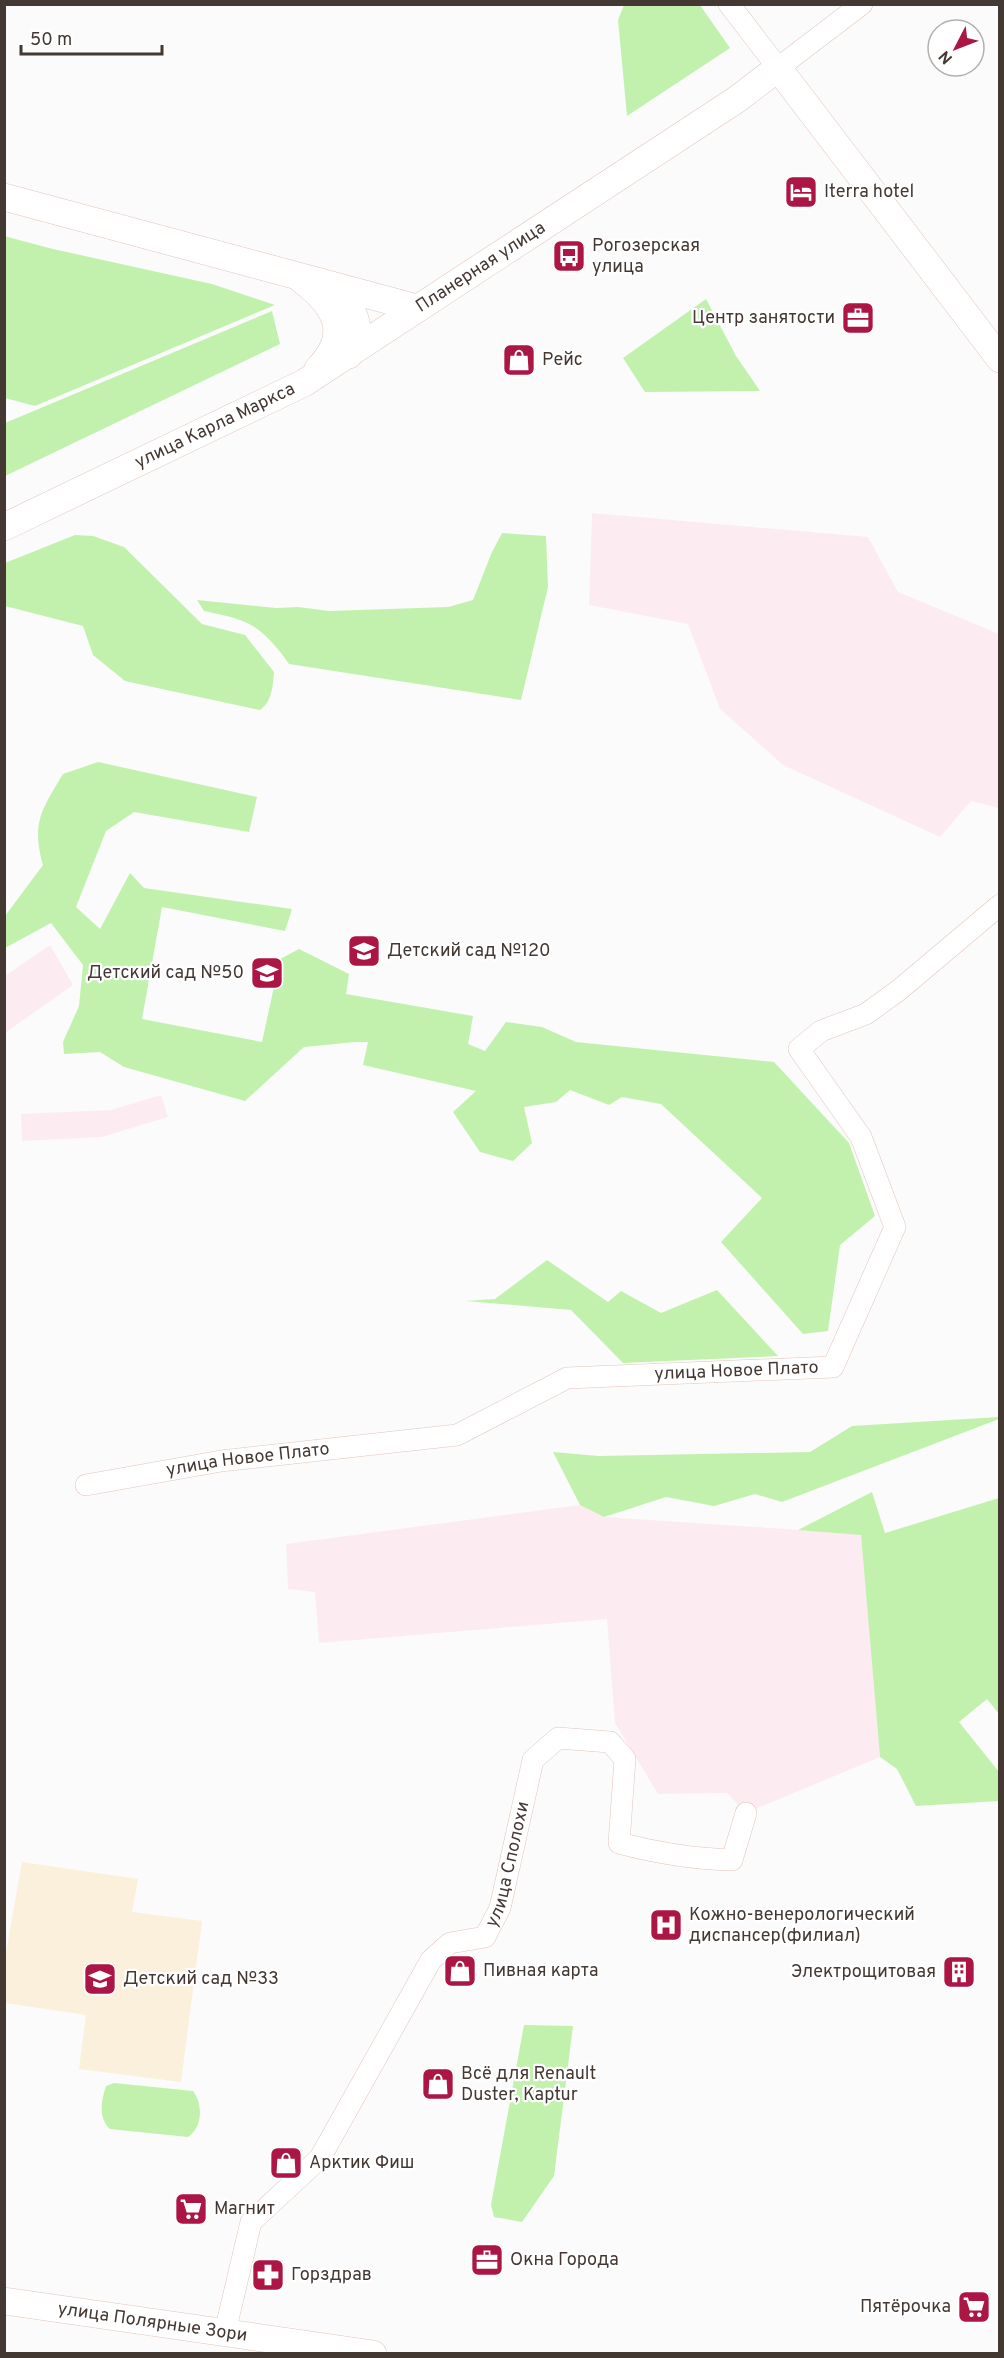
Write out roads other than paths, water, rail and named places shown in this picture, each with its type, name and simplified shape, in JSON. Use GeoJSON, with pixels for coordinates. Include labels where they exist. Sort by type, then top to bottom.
{"type":"FeatureCollection","features":[{"type":"Feature","properties":{"kind":"main road","name":"Планерная улица"},"geometry":{"type":"LineString","coordinates":[[4,197],[417,308],[727,106],[778,68]]}},
{"type":"Feature","properties":{"kind":"main road"},"geometry":{"type":"LineString","coordinates":[[778,68],[999,359]]}},
{"type":"Feature","properties":{"kind":"main road"},"geometry":{"type":"LineString","coordinates":[[309,280],[342,295],[356,320],[357,340],[349,354]]}},
{"type":"Feature","properties":{"kind":"main road"},"geometry":{"type":"LineString","coordinates":[[304,383],[334,348],[338,333],[337,321],[328,304],[309,280]]}},
{"type":"Feature","properties":{"kind":"main road","name":"улица Карла Маркса"},"geometry":{"type":"LineString","coordinates":[[4,527],[304,383],[417,308]]}},
{"type":"Feature","properties":{"kind":"main road","name":"улица Полярные Зори"},"geometry":{"type":"LineString","coordinates":[[4,2301],[373,2354]]}},
{"type":"Feature","properties":{"kind":"street"},"geometry":{"type":"LineString","coordinates":[[729,4],[778,68],[862,4]]}},
{"type":"Feature","properties":{"kind":"street","name":"улица Новое Плато"},"geometry":{"type":"LineString","coordinates":[[86,1485],[221,1461],[457,1435],[567,1378],[833,1367],[895,1227],[861,1137],[799,1049],[821,1031],[866,1014],[899,990],[999,904]]}},
{"type":"Feature","properties":{"kind":"street","name":"улица Сполохи"},"geometry":{"type":"LineString","coordinates":[[225,2331],[251,2222],[320,2158],[431,1960],[450,1943],[485,1937],[500,1908],[533,1760],[558,1738],[610,1742],[625,1759],[620,1843],[660,1853],[732,1860],[746,1813]]}},
{"type":"Feature","properties":{"kind":"place","name":"Iterra hotel"},"geometry":{"type":"Point","coordinates":[801,192]}},
{"type":"Feature","properties":{"kind":"place","name":"Рогозерская улица"},"geometry":{"type":"Point","coordinates":[569,256]}},
{"type":"Feature","properties":{"kind":"place","name":"Центр занятости"},"geometry":{"type":"Point","coordinates":[858,318]}},
{"type":"Feature","properties":{"kind":"place","name":"Рейс"},"geometry":{"type":"Point","coordinates":[519,360]}},
{"type":"Feature","properties":{"kind":"place","name":"Детский сад №120"},"geometry":{"type":"Point","coordinates":[364,951]}},
{"type":"Feature","properties":{"kind":"place","name":"Детский сад №50"},"geometry":{"type":"Point","coordinates":[267,973]}},
{"type":"Feature","properties":{"kind":"place","name":"Кожно-венерологический диспансер(филиал)"},"geometry":{"type":"Point","coordinates":[666,1925]}},
{"type":"Feature","properties":{"kind":"place","name":"Пивная карта"},"geometry":{"type":"Point","coordinates":[460,1971]}},
{"type":"Feature","properties":{"kind":"place","name":"Электрощитовая"},"geometry":{"type":"Point","coordinates":[959,1972]}},
{"type":"Feature","properties":{"kind":"place","name":"Детский сад №33"},"geometry":{"type":"Point","coordinates":[100,1979]}},
{"type":"Feature","properties":{"kind":"place","name":"Всё для Renault Duster, Kaptur"},"geometry":{"type":"Point","coordinates":[438,2084]}},
{"type":"Feature","properties":{"kind":"place","name":"Арктик Фиш"},"geometry":{"type":"Point","coordinates":[286,2163]}},
{"type":"Feature","properties":{"kind":"place","name":"Магнит"},"geometry":{"type":"Point","coordinates":[191,2209]}},
{"type":"Feature","properties":{"kind":"place","name":"Окна Города"},"geometry":{"type":"Point","coordinates":[487,2260]}},
{"type":"Feature","properties":{"kind":"place","name":"Горздрав"},"geometry":{"type":"Point","coordinates":[268,2275]}},
{"type":"Feature","properties":{"kind":"place","name":"Пятёрочка"},"geometry":{"type":"Point","coordinates":[974,2307]}}]}
